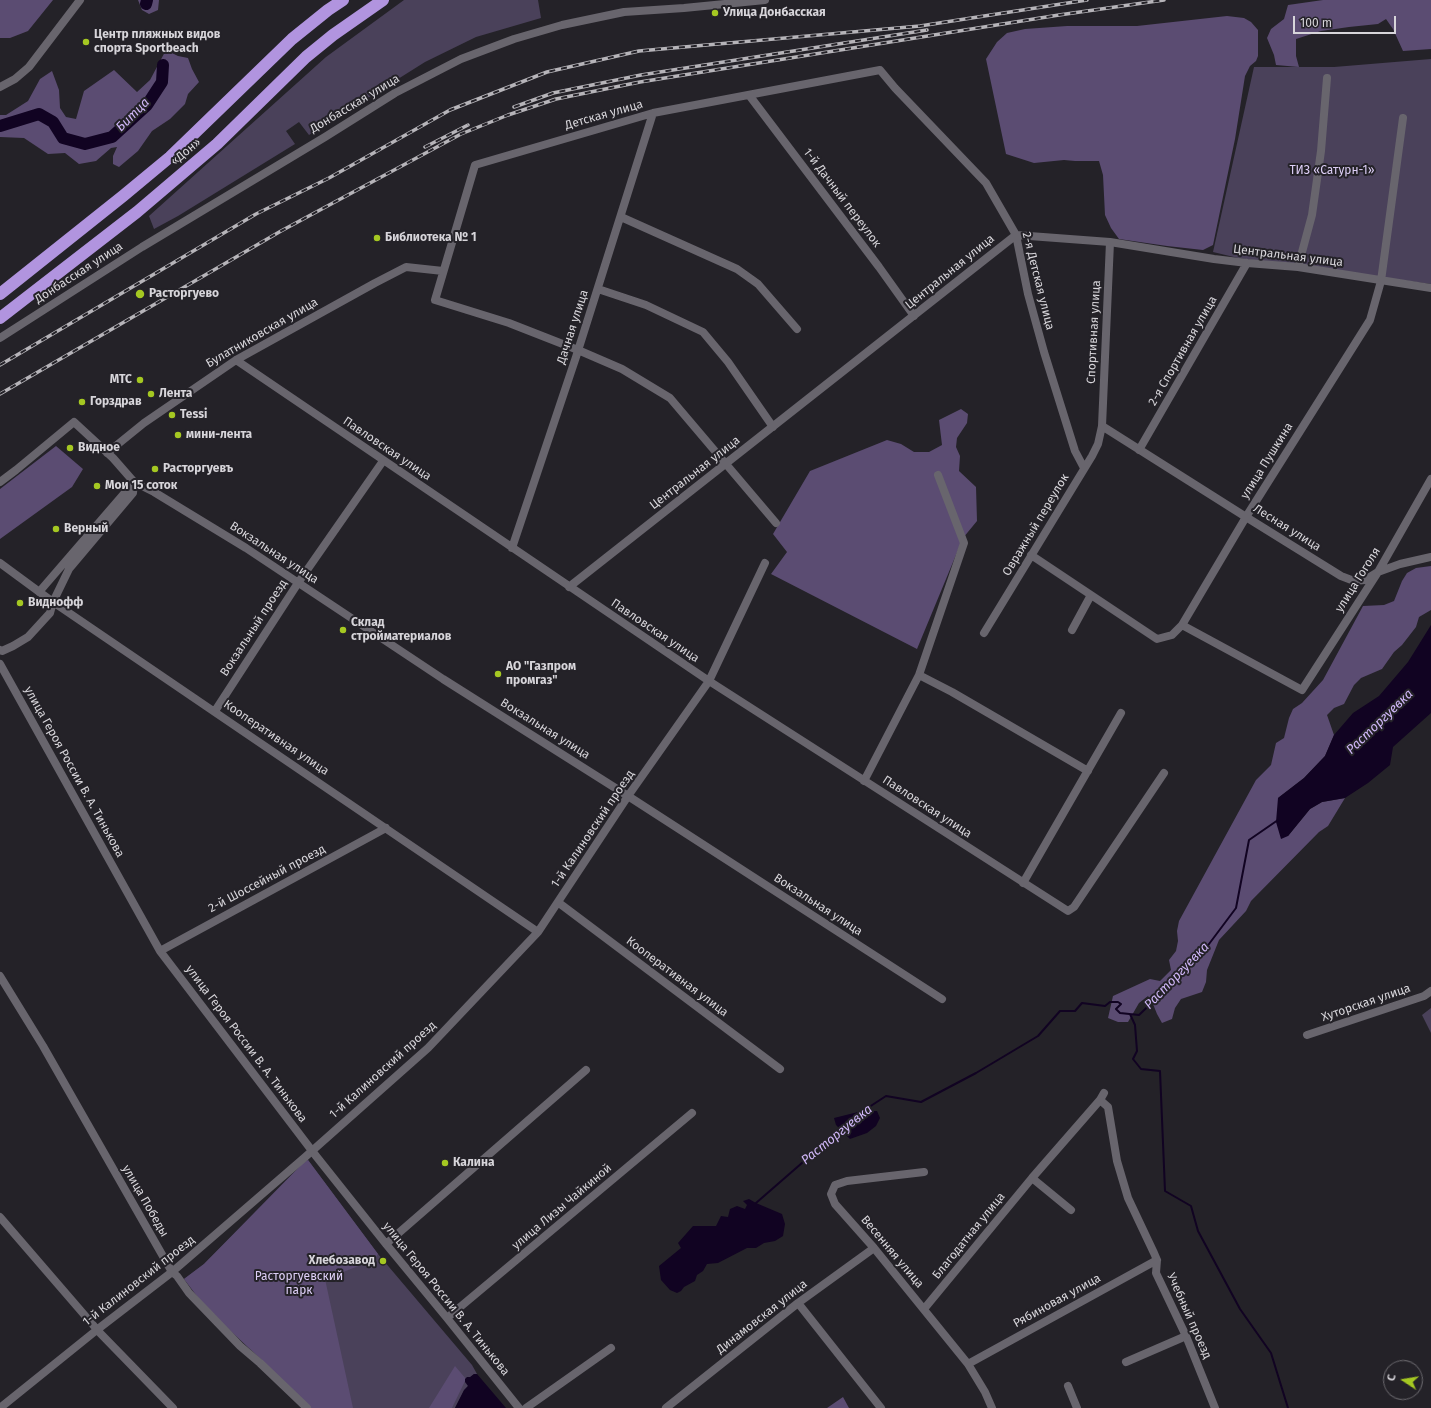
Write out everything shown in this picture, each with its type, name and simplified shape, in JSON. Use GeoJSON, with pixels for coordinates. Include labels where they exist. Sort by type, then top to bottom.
{"type":"FeatureCollection","features":[{"type":"Feature","properties":{"kind":"highway","name":"«Дон»"},"geometry":{"type":"LineString","coordinates":[[0,294],[124,196],[170,157],[292,39],[343,0]]}},
{"type":"Feature","properties":{"kind":"highway","name":"«Дон»"},"geometry":{"type":"LineString","coordinates":[[0,318],[137,212],[217,144],[306,57],[333,35],[383,0]]}},
{"type":"Feature","properties":{"kind":"street"},"geometry":{"type":"LineString","coordinates":[[0,87],[15,79],[29,66],[80,0]]}},
{"type":"Feature","properties":{"kind":"street","name":"Донбасская улица"},"geometry":{"type":"LineString","coordinates":[[0,338],[142,247],[395,93],[461,59],[514,39],[555,27],[624,12],[765,0]]}},
{"type":"Feature","properties":{"kind":"street","name":"Детская улица"},"geometry":{"type":"LineString","coordinates":[[578,350],[509,323],[434,300],[474,165],[653,113],[880,70]]}},
{"type":"Feature","properties":{"kind":"street","name":"2-я Детская улица"},"geometry":{"type":"LineString","coordinates":[[880,70],[895,88],[986,183],[1016,235],[1028,294],[1044,352],[1075,451],[1084,468]]}},
{"type":"Feature","properties":{"kind":"street"},"geometry":{"type":"LineString","coordinates":[[1298,268],[1312,215],[1321,151],[1327,78]]}},
{"type":"Feature","properties":{"kind":"street","name":"1-й Дачный переулок"},"geometry":{"type":"LineString","coordinates":[[749,95],[874,260],[914,316]]}},
{"type":"Feature","properties":{"kind":"street","name":"Дачная улица"},"geometry":{"type":"LineString","coordinates":[[512,548],[598,289],[653,113]]}},
{"type":"Feature","properties":{"kind":"street","name":"улица Пушкина"},"geometry":{"type":"LineString","coordinates":[[1091,595],[1157,639],[1172,635],[1182,626],[1246,518],[1370,320],[1381,281],[1403,118]]}},
{"type":"Feature","properties":{"kind":"street"},"geometry":{"type":"LineString","coordinates":[[621,217],[737,270],[758,284],[797,329]]}},
{"type":"Feature","properties":{"kind":"street","name":"Центральная улица"},"geometry":{"type":"LineString","coordinates":[[569,587],[1016,235],[1110,242],[1247,263],[1298,268],[1431,288]]}},
{"type":"Feature","properties":{"kind":"street","name":"Спортивная улица"},"geometry":{"type":"LineString","coordinates":[[1102,424],[1110,242]]}},
{"type":"Feature","properties":{"kind":"street","name":"2-я Спортивная улица"},"geometry":{"type":"LineString","coordinates":[[1139,450],[1247,263]]}},
{"type":"Feature","properties":{"kind":"street","name":"Булатниковская улица"},"geometry":{"type":"LineString","coordinates":[[108,453],[144,423],[236,360],[406,267],[443,271]]}},
{"type":"Feature","properties":{"kind":"street"},"geometry":{"type":"LineString","coordinates":[[598,289],[646,305],[703,332],[728,362],[773,427]]}},
{"type":"Feature","properties":{"kind":"street"},"geometry":{"type":"LineString","coordinates":[[578,350],[622,369],[670,398],[776,523]]}},
{"type":"Feature","properties":{"kind":"street","name":"Павловская улица"},"geometry":{"type":"LineString","coordinates":[[236,360],[709,682],[1068,911],[1074,907],[1164,773]]}},
{"type":"Feature","properties":{"kind":"street"},"geometry":{"type":"LineString","coordinates":[[0,482],[74,422],[108,453],[125,470],[134,482],[133,493],[69,569],[53,602],[50,612],[28,637],[13,646],[2,651],[0,650]]}},
{"type":"Feature","properties":{"kind":"street","name":"Овражный переулок"},"geometry":{"type":"LineString","coordinates":[[984,633],[1098,444],[1102,424]]}},
{"type":"Feature","properties":{"kind":"street","name":"Лесная улица"},"geometry":{"type":"LineString","coordinates":[[1102,424],[1139,450],[1341,576],[1354,581],[1365,580],[1378,572],[1400,564],[1431,557]]}},
{"type":"Feature","properties":{"kind":"street","name":"Вокзальный проезд"},"geometry":{"type":"LineString","coordinates":[[215,711],[298,583],[384,461]]}},
{"type":"Feature","properties":{"kind":"street"},"geometry":{"type":"LineString","coordinates":[[864,781],[919,675],[964,543],[938,475]]}},
{"type":"Feature","properties":{"kind":"street","name":"улица Гоголя"},"geometry":{"type":"LineString","coordinates":[[1182,626],[1302,690],[1378,572],[1431,479]]}},
{"type":"Feature","properties":{"kind":"street"},"geometry":{"type":"LineString","coordinates":[[39,592],[134,482]]}},
{"type":"Feature","properties":{"kind":"street","name":"Вокзальная улица"},"geometry":{"type":"LineString","coordinates":[[134,482],[154,492],[246,548],[443,679],[628,796],[942,1000]]}},
{"type":"Feature","properties":{"kind":"street"},"geometry":{"type":"LineString","coordinates":[[1031,555],[1091,595],[1072,630]]}},
{"type":"Feature","properties":{"kind":"street","name":"Кооперативная улица"},"geometry":{"type":"LineString","coordinates":[[0,563],[53,602],[538,932]]}},
{"type":"Feature","properties":{"kind":"street","name":"1-й Калиновский проезд"},"geometry":{"type":"LineString","coordinates":[[0,1408],[172,1272],[239,1215],[428,1048],[538,932],[559,903],[628,796],[709,682],[765,563]]}},
{"type":"Feature","properties":{"kind":"street","name":"улица Героя России В. А. Тинькова"},"geometry":{"type":"LineString","coordinates":[[0,664],[160,950],[312,1150],[519,1408]]}},
{"type":"Feature","properties":{"kind":"street"},"geometry":{"type":"LineString","coordinates":[[919,675],[952,692],[1088,771]]}},
{"type":"Feature","properties":{"kind":"street"},"geometry":{"type":"LineString","coordinates":[[1023,883],[1121,713]]}},
{"type":"Feature","properties":{"kind":"street","name":"2-й Шоссейный проезд"},"geometry":{"type":"LineString","coordinates":[[160,950],[386,828]]}},
{"type":"Feature","properties":{"kind":"street","name":"Кооперативная улица"},"geometry":{"type":"LineString","coordinates":[[559,903],[780,1070]]}},
{"type":"Feature","properties":{"kind":"street","name":"улица Победы"},"geometry":{"type":"LineString","coordinates":[[0,976],[43,1046],[172,1272],[177,1276],[189,1293],[240,1346],[307,1408]]}},
{"type":"Feature","properties":{"kind":"street","name":"Хуторская улица"},"geometry":{"type":"LineString","coordinates":[[1306,1035],[1424,996],[1431,991]]}},
{"type":"Feature","properties":{"kind":"street"},"geometry":{"type":"LineString","coordinates":[[386,1244],[586,1070]]}},
{"type":"Feature","properties":{"kind":"street","name":"Благодатная улица"},"geometry":{"type":"LineString","coordinates":[[924,1309],[1102,1096]]}},
{"type":"Feature","properties":{"kind":"street","name":"Учебный проезд"},"geometry":{"type":"LineString","coordinates":[[1102,1096],[1108,1107],[1117,1161],[1128,1198],[1157,1260],[1156,1273],[1186,1336],[1214,1408]]}},
{"type":"Feature","properties":{"kind":"street","name":"улица Лизы Чайкиной"},"geometry":{"type":"LineString","coordinates":[[447,1318],[692,1113]]}},
{"type":"Feature","properties":{"kind":"street","name":"Весенняя улица"},"geometry":{"type":"LineString","coordinates":[[924,1172],[847,1181],[835,1184],[831,1194],[835,1204],[874,1248],[968,1364],[985,1392],[992,1408]]}},
{"type":"Feature","properties":{"kind":"street"},"geometry":{"type":"LineString","coordinates":[[1032,1178],[1071,1210]]}},
{"type":"Feature","properties":{"kind":"street"},"geometry":{"type":"LineString","coordinates":[[0,1217],[98,1329],[173,1408]]}},
{"type":"Feature","properties":{"kind":"street","name":"Динамовская улица"},"geometry":{"type":"LineString","coordinates":[[666,1408],[798,1303],[874,1248]]}},
{"type":"Feature","properties":{"kind":"street","name":"Рябиновая улица"},"geometry":{"type":"LineString","coordinates":[[968,1364],[1157,1260]]}},
{"type":"Feature","properties":{"kind":"street"},"geometry":{"type":"LineString","coordinates":[[798,1303],[881,1408]]}},
{"type":"Feature","properties":{"kind":"street"},"geometry":{"type":"LineString","coordinates":[[1126,1362],[1186,1336]]}},
{"type":"Feature","properties":{"kind":"street"},"geometry":{"type":"LineString","coordinates":[[526,1408],[612,1348]]}},
{"type":"Feature","properties":{"kind":"street"},"geometry":{"type":"LineString","coordinates":[[1068,1386],[1077,1408]]}},
{"type":"Feature","properties":{"kind":"green space"},"geometry":{"type":"Polygon","coordinates":[[[0,0],[53,0],[28,31],[10,38],[0,38],[0,0]]]}},
{"type":"Feature","properties":{"kind":"green space"},"geometry":{"type":"Polygon","coordinates":[[[138,0],[159,0],[158,10],[149,14],[142,10],[138,0]]]}},
{"type":"Feature","properties":{"kind":"green space"},"geometry":{"type":"Polygon","coordinates":[[[404,0],[538,0],[541,18],[476,37],[425,62],[309,135],[299,122],[286,131],[295,144],[178,216],[154,229],[149,216],[326,57],[404,0]]]}},
{"type":"Feature","properties":{"kind":"green space"},"geometry":{"type":"Polygon","coordinates":[[[1323,0],[1431,0],[1431,49],[1403,51],[1393,29],[1386,19],[1378,24],[1321,31],[1296,39],[1296,56],[1299,67],[1276,65],[1274,55],[1267,38],[1271,29],[1284,19],[1288,5],[1323,0]]]}},
{"type":"Feature","properties":{"kind":"green space"},"geometry":{"type":"Polygon","coordinates":[[[1227,16],[1244,18],[1251,22],[1258,30],[1258,56],[1256,61],[1250,66],[1245,76],[1235,139],[1213,245],[1203,250],[1119,239],[1111,228],[1105,215],[1103,175],[1099,161],[1064,160],[1034,163],[1006,154],[986,59],[997,42],[1007,33],[1025,29],[1067,26],[1137,26],[1227,16]]]}},
{"type":"Feature","properties":{"kind":"green space"},"geometry":{"type":"Polygon","coordinates":[[[166,50],[178,56],[188,58],[199,82],[188,94],[185,104],[170,119],[152,131],[138,151],[119,167],[113,164],[113,156],[117,147],[111,148],[96,161],[79,164],[65,153],[48,154],[24,138],[0,137],[0,115],[6,115],[28,101],[40,79],[52,71],[59,90],[60,108],[66,117],[76,119],[84,91],[114,70],[137,92],[150,80],[166,50]]]}},
{"type":"Feature","properties":{"kind":"green space","name":"ТИЗ «Сатурн-1»"},"geometry":{"type":"Polygon","coordinates":[[[1431,59],[1431,284],[1238,258],[1213,252],[1254,67],[1334,67],[1431,59]]]}},
{"type":"Feature","properties":{"kind":"green space"},"geometry":{"type":"Polygon","coordinates":[[[961,409],[968,414],[967,423],[957,438],[956,447],[960,456],[959,471],[976,487],[977,521],[963,538],[917,649],[771,574],[787,552],[773,534],[810,471],[887,440],[901,444],[914,452],[929,452],[942,445],[939,420],[961,409]]]}},
{"type":"Feature","properties":{"kind":"green space"},"geometry":{"type":"Polygon","coordinates":[[[56,446],[83,469],[72,487],[0,539],[0,489],[56,446]]]}},
{"type":"Feature","properties":{"kind":"green space"},"geometry":{"type":"Polygon","coordinates":[[[1431,566],[1431,610],[1419,617],[1416,627],[1402,645],[1394,652],[1382,669],[1361,678],[1354,685],[1344,704],[1334,708],[1327,715],[1334,735],[1325,756],[1304,778],[1278,798],[1288,836],[1310,809],[1322,802],[1345,798],[1328,826],[1319,832],[1251,901],[1246,911],[1219,940],[1207,970],[1206,982],[1202,992],[1181,999],[1175,1008],[1172,1019],[1162,1023],[1148,996],[1139,1003],[1128,1022],[1118,1022],[1108,1018],[1113,996],[1150,979],[1160,981],[1171,970],[1169,960],[1176,951],[1179,921],[1256,780],[1271,765],[1276,743],[1284,738],[1293,709],[1302,703],[1323,680],[1363,606],[1384,605],[1394,601],[1407,573],[1416,568],[1431,566]]]}},
{"type":"Feature","properties":{"kind":"green space"},"geometry":{"type":"Polygon","coordinates":[[[1431,1008],[1431,1033],[1422,1015],[1431,1008]]]}},
{"type":"Feature","properties":{"kind":"green space","name":"Расторгуевский парк"},"geometry":{"type":"Polygon","coordinates":[[[308,1160],[378,1254],[472,1365],[477,1374],[474,1374],[470,1378],[467,1377],[468,1386],[455,1408],[310,1408],[221,1322],[184,1279],[204,1264],[308,1160]]]}},
{"type":"Feature","properties":{"kind":"green space","name":"Расторгуевский парк"},"geometry":{"type":"Polygon","coordinates":[[[308,1160],[378,1254],[374,1260],[325,1279],[353,1408],[310,1408],[202,1303],[184,1279],[204,1264],[304,1162],[308,1160]]]}},
{"type":"Feature","properties":{"kind":"green space"},"geometry":{"type":"Polygon","coordinates":[[[455,1366],[466,1379],[452,1408],[429,1408],[455,1366]]]}},
{"type":"Feature","properties":{"kind":"green space"},"geometry":{"type":"Polygon","coordinates":[[[843,1397],[849,1408],[827,1408],[843,1397]]]}},
{"type":"Feature","properties":{"kind":"water"},"geometry":{"type":"Polygon","coordinates":[[[1431,625],[1431,713],[1393,747],[1390,765],[1368,783],[1345,798],[1322,802],[1310,809],[1288,836],[1281,839],[1276,822],[1278,798],[1304,778],[1325,756],[1334,735],[1353,713],[1379,696],[1408,662],[1431,625]]]}},
{"type":"Feature","properties":{"kind":"water"},"geometry":{"type":"Polygon","coordinates":[[[862,1111],[877,1111],[880,1118],[876,1126],[867,1133],[850,1139],[836,1125],[834,1118],[862,1111]]]}},
{"type":"Feature","properties":{"kind":"water"},"geometry":{"type":"Polygon","coordinates":[[[749,1199],[782,1214],[785,1224],[783,1236],[775,1241],[764,1243],[756,1248],[747,1248],[718,1263],[707,1264],[703,1271],[697,1275],[695,1281],[684,1287],[681,1291],[677,1293],[670,1290],[661,1280],[659,1266],[681,1248],[678,1243],[693,1226],[716,1226],[721,1216],[728,1217],[730,1209],[737,1206],[745,1209],[747,1205],[743,1201],[749,1199]]]}},
{"type":"Feature","properties":{"kind":"water"},"geometry":{"type":"Polygon","coordinates":[[[477,1374],[506,1408],[455,1408],[464,1390],[468,1386],[465,1379],[477,1374]]]}},
{"type":"Feature","properties":{"kind":"waterway","name":"Битца"},"geometry":{"type":"LineString","coordinates":[[146,4],[147,0]]}},
{"type":"Feature","properties":{"kind":"waterway","name":"Битца"},"geometry":{"type":"LineString","coordinates":[[0,126],[39,114],[53,122],[63,138],[85,144],[112,137],[147,105],[162,82],[163,65]]}},
{"type":"Feature","properties":{"kind":"waterway","name":"Расторгуевка"},"geometry":{"type":"LineString","coordinates":[[863,1111],[886,1096],[921,1102],[976,1073],[1038,1036],[1060,1011],[1075,1011],[1082,1003],[1105,1006],[1110,1002],[1118,1002],[1121,1004],[1116,1009],[1120,1013],[1139,1015],[1167,988],[1183,969],[1203,952],[1236,908],[1249,840],[1278,820]]}},
{"type":"Feature","properties":{"kind":"waterway"},"geometry":{"type":"LineString","coordinates":[[1130,1014],[1135,1025],[1137,1051],[1133,1059],[1141,1069],[1160,1071],[1165,1191],[1191,1206],[1198,1231],[1240,1309],[1271,1353],[1288,1408]]}},
{"type":"Feature","properties":{"kind":"waterway","name":"Расторгуевка"},"geometry":{"type":"LineString","coordinates":[[756,1203],[841,1129]]}},
{"type":"Feature","properties":{"kind":"railway"},"geometry":{"type":"LineString","coordinates":[[0,365],[256,214],[329,178],[450,110],[547,72],[639,51],[920,26],[1087,0]]}},
{"type":"Feature","properties":{"kind":"railway"},"geometry":{"type":"LineString","coordinates":[[0,394],[281,231],[461,134],[508,115],[556,99],[640,82],[1059,15],[1164,0]]}},
{"type":"Feature","properties":{"kind":"railway"},"geometry":{"type":"LineString","coordinates":[[514,107],[553,93],[641,75],[927,30]]}},
{"type":"Feature","properties":{"kind":"railway"},"geometry":{"type":"LineString","coordinates":[[425,147],[468,125]]}},
{"type":"Feature","properties":{"kind":"place","name":"Улица Донбасская"},"geometry":{"type":"Point","coordinates":[715,13]}},
{"type":"Feature","properties":{"kind":"place","name":"Центр пляжных видов спорта Sportbeach"},"geometry":{"type":"Point","coordinates":[86,42]}},
{"type":"Feature","properties":{"kind":"place","name":"Библиотека № 1"},"geometry":{"type":"Point","coordinates":[377,238]}},
{"type":"Feature","properties":{"kind":"place","name":"Расторгуево"},"geometry":{"type":"Point","coordinates":[140,294]}},
{"type":"Feature","properties":{"kind":"place","name":"МТС"},"geometry":{"type":"Point","coordinates":[140,380]}},
{"type":"Feature","properties":{"kind":"place","name":"Лента"},"geometry":{"type":"Point","coordinates":[151,394]}},
{"type":"Feature","properties":{"kind":"place","name":"Горздрав"},"geometry":{"type":"Point","coordinates":[82,402]}},
{"type":"Feature","properties":{"kind":"place","name":"Tessi"},"geometry":{"type":"Point","coordinates":[172,415]}},
{"type":"Feature","properties":{"kind":"place","name":"мини-лента"},"geometry":{"type":"Point","coordinates":[178,435]}},
{"type":"Feature","properties":{"kind":"place","name":"Видное"},"geometry":{"type":"Point","coordinates":[70,448]}},
{"type":"Feature","properties":{"kind":"place","name":"Расторгуевъ"},"geometry":{"type":"Point","coordinates":[155,469]}},
{"type":"Feature","properties":{"kind":"place","name":"Мои 15 соток"},"geometry":{"type":"Point","coordinates":[97,486]}},
{"type":"Feature","properties":{"kind":"place","name":"Верный"},"geometry":{"type":"Point","coordinates":[56,529]}},
{"type":"Feature","properties":{"kind":"place","name":"Виднофф"},"geometry":{"type":"Point","coordinates":[20,603]}},
{"type":"Feature","properties":{"kind":"place","name":"Склад стройматериалов"},"geometry":{"type":"Point","coordinates":[343,630]}},
{"type":"Feature","properties":{"kind":"place","name":"АО \"Газпром промгаз\""},"geometry":{"type":"Point","coordinates":[498,674]}},
{"type":"Feature","properties":{"kind":"place","name":"Калина"},"geometry":{"type":"Point","coordinates":[445,1163]}},
{"type":"Feature","properties":{"kind":"place","name":"Хлебозавод"},"geometry":{"type":"Point","coordinates":[383,1261]}}]}
